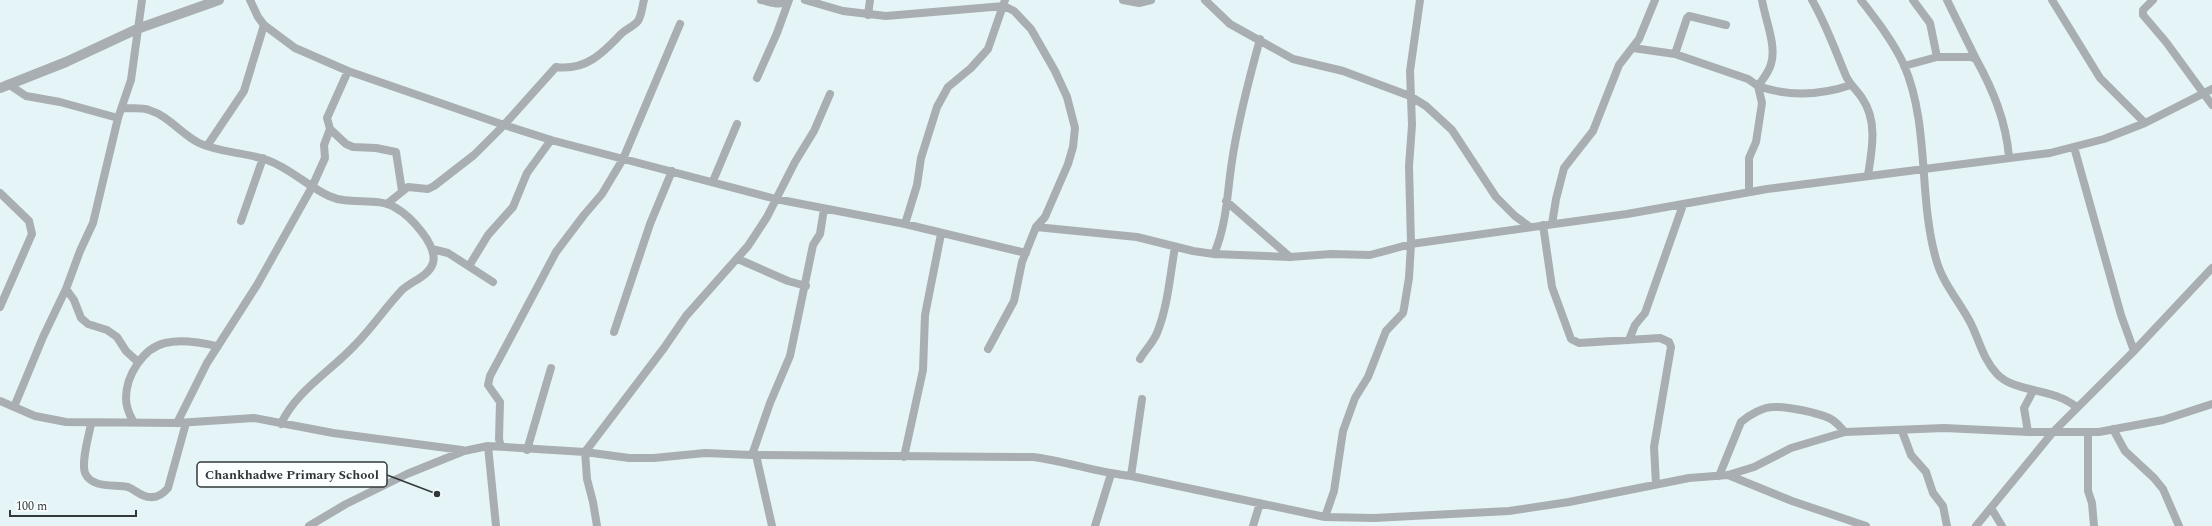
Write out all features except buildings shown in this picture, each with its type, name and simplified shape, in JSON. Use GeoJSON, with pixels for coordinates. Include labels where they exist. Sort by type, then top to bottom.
{"type":"FeatureCollection","features":[{"type":"Feature","properties":{"kind":"street"},"geometry":{"type":"LineString","coordinates":[[14,407],[43,337],[66,289],[80,251],[93,223],[118,118],[131,80],[142,0]]}},
{"type":"Feature","properties":{"kind":"street"},"geometry":{"type":"LineString","coordinates":[[4,86],[66,62],[137,29],[219,0]]}},
{"type":"Feature","properties":{"kind":"street"},"geometry":{"type":"LineString","coordinates":[[250,0],[258,17],[264,25],[295,48],[348,71],[504,125],[551,140],[713,181],[776,199],[905,224],[941,234],[1026,253]]}},
{"type":"Feature","properties":{"kind":"street"},"geometry":{"type":"LineString","coordinates":[[388,203],[408,187],[428,189],[434,186],[474,155],[504,125],[556,67],[570,69],[588,63],[612,44],[622,33],[630,30],[642,14],[644,0]]}},
{"type":"Feature","properties":{"kind":"street"},"geometry":{"type":"LineString","coordinates":[[761,0],[780,4],[789,0]]}},
{"type":"Feature","properties":{"kind":"street"},"geometry":{"type":"LineString","coordinates":[[757,78],[777,33],[789,0]]}},
{"type":"Feature","properties":{"kind":"street"},"geometry":{"type":"LineString","coordinates":[[805,0],[842,11],[868,15],[909,14],[1005,3],[1031,29],[1055,71],[1067,97],[1075,128],[1073,146],[1068,164],[1045,217],[1036,227],[1022,262],[1014,301],[988,349]]}},
{"type":"Feature","properties":{"kind":"street"},"geometry":{"type":"LineString","coordinates":[[868,15],[870,0]]}},
{"type":"Feature","properties":{"kind":"street"},"geometry":{"type":"LineString","coordinates":[[1123,0],[1139,3],[1151,0]]}},
{"type":"Feature","properties":{"kind":"street"},"geometry":{"type":"LineString","coordinates":[[1205,0],[1230,24],[1260,39],[1293,59],[1332,67],[1410,96],[1426,106],[1452,130],[1496,197],[1515,216],[1530,227]]}},
{"type":"Feature","properties":{"kind":"street"},"geometry":{"type":"LineString","coordinates":[[1325,517],[1334,491],[1343,432],[1355,398],[1368,378],[1386,331],[1402,313],[1404,308],[1409,278],[1411,244],[1409,166],[1412,125],[1410,71],[1420,0]]}},
{"type":"Feature","properties":{"kind":"street"},"geometry":{"type":"LineString","coordinates":[[1552,224],[1556,199],[1564,168],[1593,131],[1619,65],[1633,48],[1643,30],[1656,0]]}},
{"type":"Feature","properties":{"kind":"street"},"geometry":{"type":"LineString","coordinates":[[1749,192],[1749,158],[1756,142],[1762,103],[1758,86],[1772,62],[1771,34],[1766,24],[1762,0]]}},
{"type":"Feature","properties":{"kind":"street"},"geometry":{"type":"LineString","coordinates":[[1812,0],[1821,16],[1851,85],[1862,98],[1869,114],[1873,140],[1868,176]]}},
{"type":"Feature","properties":{"kind":"street"},"geometry":{"type":"LineString","coordinates":[[1860,0],[1889,37],[1904,66],[1917,109],[1934,251],[1943,278],[1970,321],[1979,345],[1997,374],[2005,380],[2033,391],[2060,397],[2077,407]]}},
{"type":"Feature","properties":{"kind":"street"},"geometry":{"type":"LineString","coordinates":[[1913,0],[1930,23],[1937,57]]}},
{"type":"Feature","properties":{"kind":"street"},"geometry":{"type":"LineString","coordinates":[[1947,0],[1995,96],[2007,140],[2009,157]]}},
{"type":"Feature","properties":{"kind":"street"},"geometry":{"type":"LineString","coordinates":[[2052,0],[2100,78],[2146,123]]}},
{"type":"Feature","properties":{"kind":"street"},"geometry":{"type":"LineString","coordinates":[[2153,0],[2143,10],[2143,15],[2166,42],[2212,105]]}},
{"type":"Feature","properties":{"kind":"street"},"geometry":{"type":"LineString","coordinates":[[905,224],[917,185],[920,158],[937,107],[948,87],[971,68],[988,48],[1005,3]]}},
{"type":"Feature","properties":{"kind":"street"},"geometry":{"type":"LineString","coordinates":[[1676,54],[1687,18],[1689,16],[1726,25]]}},
{"type":"Feature","properties":{"kind":"street"},"geometry":{"type":"LineString","coordinates":[[501,447],[499,439],[501,405],[488,385],[490,376],[556,252],[602,194],[623,158],[680,24]]}},
{"type":"Feature","properties":{"kind":"street"},"geometry":{"type":"LineString","coordinates":[[208,146],[244,91],[264,25]]}},
{"type":"Feature","properties":{"kind":"street"},"geometry":{"type":"LineString","coordinates":[[1214,254],[1223,230],[1226,201],[1241,113],[1260,39]]}},
{"type":"Feature","properties":{"kind":"street"},"geometry":{"type":"LineString","coordinates":[[1633,48],[1676,54],[1748,79],[1758,86],[1777,92],[1823,94],[1851,85]]}},
{"type":"Feature","properties":{"kind":"street"},"geometry":{"type":"LineString","coordinates":[[1904,66],[1937,57],[1971,57],[1976,59]]}},
{"type":"Feature","properties":{"kind":"street"},"geometry":{"type":"LineString","coordinates":[[177,423],[218,346],[257,284],[312,187],[325,158],[324,145],[330,130],[328,118],[348,71]]}},
{"type":"Feature","properties":{"kind":"street"},"geometry":{"type":"LineString","coordinates":[[4,86],[26,96],[60,102],[118,118]]}},
{"type":"Feature","properties":{"kind":"street"},"geometry":{"type":"LineString","coordinates":[[1036,227],[1130,236],[1175,247],[1214,254],[1290,257],[1331,254],[1370,255],[1411,244],[1683,205],[1749,192],[1821,184],[1923,168],[2050,153],[2104,139],[2146,123],[2212,89]]}},
{"type":"Feature","properties":{"kind":"street"},"geometry":{"type":"LineString","coordinates":[[596,526],[593,502],[587,478],[585,452],[664,348],[686,316],[738,259],[768,216],[795,162],[814,131],[830,94]]}},
{"type":"Feature","properties":{"kind":"street"},"geometry":{"type":"LineString","coordinates":[[122,108],[148,109],[157,113],[190,137],[208,146],[263,158],[288,170],[328,196],[346,201],[388,203],[406,214],[418,226],[432,249],[433,264],[428,271],[403,290],[355,346],[299,398],[286,412],[281,424]]}},
{"type":"Feature","properties":{"kind":"street"},"geometry":{"type":"LineString","coordinates":[[713,181],[737,124]]}},
{"type":"Feature","properties":{"kind":"street"},"geometry":{"type":"LineString","coordinates":[[330,130],[346,144],[353,147],[376,148],[396,152],[402,191]]}},
{"type":"Feature","properties":{"kind":"street"},"geometry":{"type":"LineString","coordinates":[[469,266],[488,235],[513,207],[527,173],[551,140]]}},
{"type":"Feature","properties":{"kind":"street"},"geometry":{"type":"LineString","coordinates":[[2074,147],[2121,315],[2134,351]]}},
{"type":"Feature","properties":{"kind":"street"},"geometry":{"type":"LineString","coordinates":[[241,221],[263,158]]}},
{"type":"Feature","properties":{"kind":"street"},"geometry":{"type":"LineString","coordinates":[[614,332],[647,234],[672,171]]}},
{"type":"Feature","properties":{"kind":"street"},"geometry":{"type":"LineString","coordinates":[[0,193],[29,221],[32,234],[0,307]]}},
{"type":"Feature","properties":{"kind":"street"},"geometry":{"type":"LineString","coordinates":[[1226,201],[1290,257]]}},
{"type":"Feature","properties":{"kind":"street"},"geometry":{"type":"LineString","coordinates":[[1629,340],[1636,325],[1645,313],[1683,205]]}},
{"type":"Feature","properties":{"kind":"street"},"geometry":{"type":"LineString","coordinates":[[772,526],[754,455],[770,403],[790,356],[806,286],[813,245],[820,234],[824,209]]}},
{"type":"Feature","properties":{"kind":"street"},"geometry":{"type":"LineString","coordinates":[[1543,225],[1552,287],[1571,339],[1579,343],[1660,338],[1669,342],[1671,347],[1654,446],[1656,484]]}},
{"type":"Feature","properties":{"kind":"street"},"geometry":{"type":"LineString","coordinates":[[904,457],[924,370],[925,315],[941,234]]}},
{"type":"Feature","properties":{"kind":"street"},"geometry":{"type":"LineString","coordinates":[[1140,359],[1153,340],[1159,326],[1168,288],[1175,247]]}},
{"type":"Feature","properties":{"kind":"street"},"geometry":{"type":"LineString","coordinates":[[432,249],[448,253],[493,282]]}},
{"type":"Feature","properties":{"kind":"street"},"geometry":{"type":"LineString","coordinates":[[738,259],[788,281],[806,286]]}},
{"type":"Feature","properties":{"kind":"street"},"geometry":{"type":"LineString","coordinates":[[1976,526],[2053,432],[2211,272]]}},
{"type":"Feature","properties":{"kind":"street"},"geometry":{"type":"LineString","coordinates":[[66,289],[74,300],[81,318],[88,324],[107,330],[117,337],[126,351],[138,362]]}},
{"type":"Feature","properties":{"kind":"street"},"geometry":{"type":"LineString","coordinates":[[133,422],[127,409],[126,397],[130,379],[138,362],[164,343],[194,342],[218,346]]}},
{"type":"Feature","properties":{"kind":"street"},"geometry":{"type":"LineString","coordinates":[[527,450],[551,368]]}},
{"type":"Feature","properties":{"kind":"street"},"geometry":{"type":"LineString","coordinates":[[2028,432],[2024,408],[2033,391]]}},
{"type":"Feature","properties":{"kind":"street"},"geometry":{"type":"LineString","coordinates":[[1131,476],[1142,399]]}},
{"type":"Feature","properties":{"kind":"street"},"geometry":{"type":"LineString","coordinates":[[0,401],[50,420],[91,424],[133,422],[186,423],[254,418],[333,433],[464,450]]}},
{"type":"Feature","properties":{"kind":"street"},"geometry":{"type":"LineString","coordinates":[[309,526],[376,488],[464,450],[488,446],[527,450],[585,452],[629,458],[654,458],[705,453],[904,457],[1033,457],[1057,460],[1111,474],[1131,476],[1199,492],[1351,522],[1509,511],[1569,502],[1689,478],[1728,475],[1754,467],[1791,448],[1845,432],[1883,429],[1902,431],[1964,428],[2028,432],[2088,432],[2163,420],[2212,404]]}},
{"type":"Feature","properties":{"kind":"street"},"geometry":{"type":"LineString","coordinates":[[1719,476],[1741,422],[1748,416],[1764,410],[1774,407],[1818,414],[1829,418],[1845,432]]}},
{"type":"Feature","properties":{"kind":"street"},"geometry":{"type":"LineString","coordinates":[[91,424],[84,467],[86,474],[91,480],[99,484],[127,487],[144,497],[151,498],[164,494],[168,488],[186,423]]}},
{"type":"Feature","properties":{"kind":"street"},"geometry":{"type":"LineString","coordinates":[[2113,429],[2125,451],[2154,478],[2163,489],[2179,526]]}},
{"type":"Feature","properties":{"kind":"street"},"geometry":{"type":"LineString","coordinates":[[1902,431],[1911,455],[1926,472],[1933,493],[1943,506],[1947,526]]}},
{"type":"Feature","properties":{"kind":"street"},"geometry":{"type":"LineString","coordinates":[[2088,432],[2088,491],[2092,503],[2094,526]]}},
{"type":"Feature","properties":{"kind":"street"},"geometry":{"type":"LineString","coordinates":[[488,446],[496,526]]}},
{"type":"Feature","properties":{"kind":"street"},"geometry":{"type":"LineString","coordinates":[[1095,526],[1111,474]]}},
{"type":"Feature","properties":{"kind":"street"},"geometry":{"type":"LineString","coordinates":[[1728,475],[1792,501],[1866,526]]}},
{"type":"Feature","properties":{"kind":"street"},"geometry":{"type":"LineString","coordinates":[[1253,526],[1260,503]]}},
{"type":"Feature","properties":{"kind":"street"},"geometry":{"type":"LineString","coordinates":[[1991,508],[2002,526]]}},
{"type":"Feature","properties":{"kind":"place","name":"Chankhadwe Primary School"},"geometry":{"type":"Point","coordinates":[437,494]}}]}
